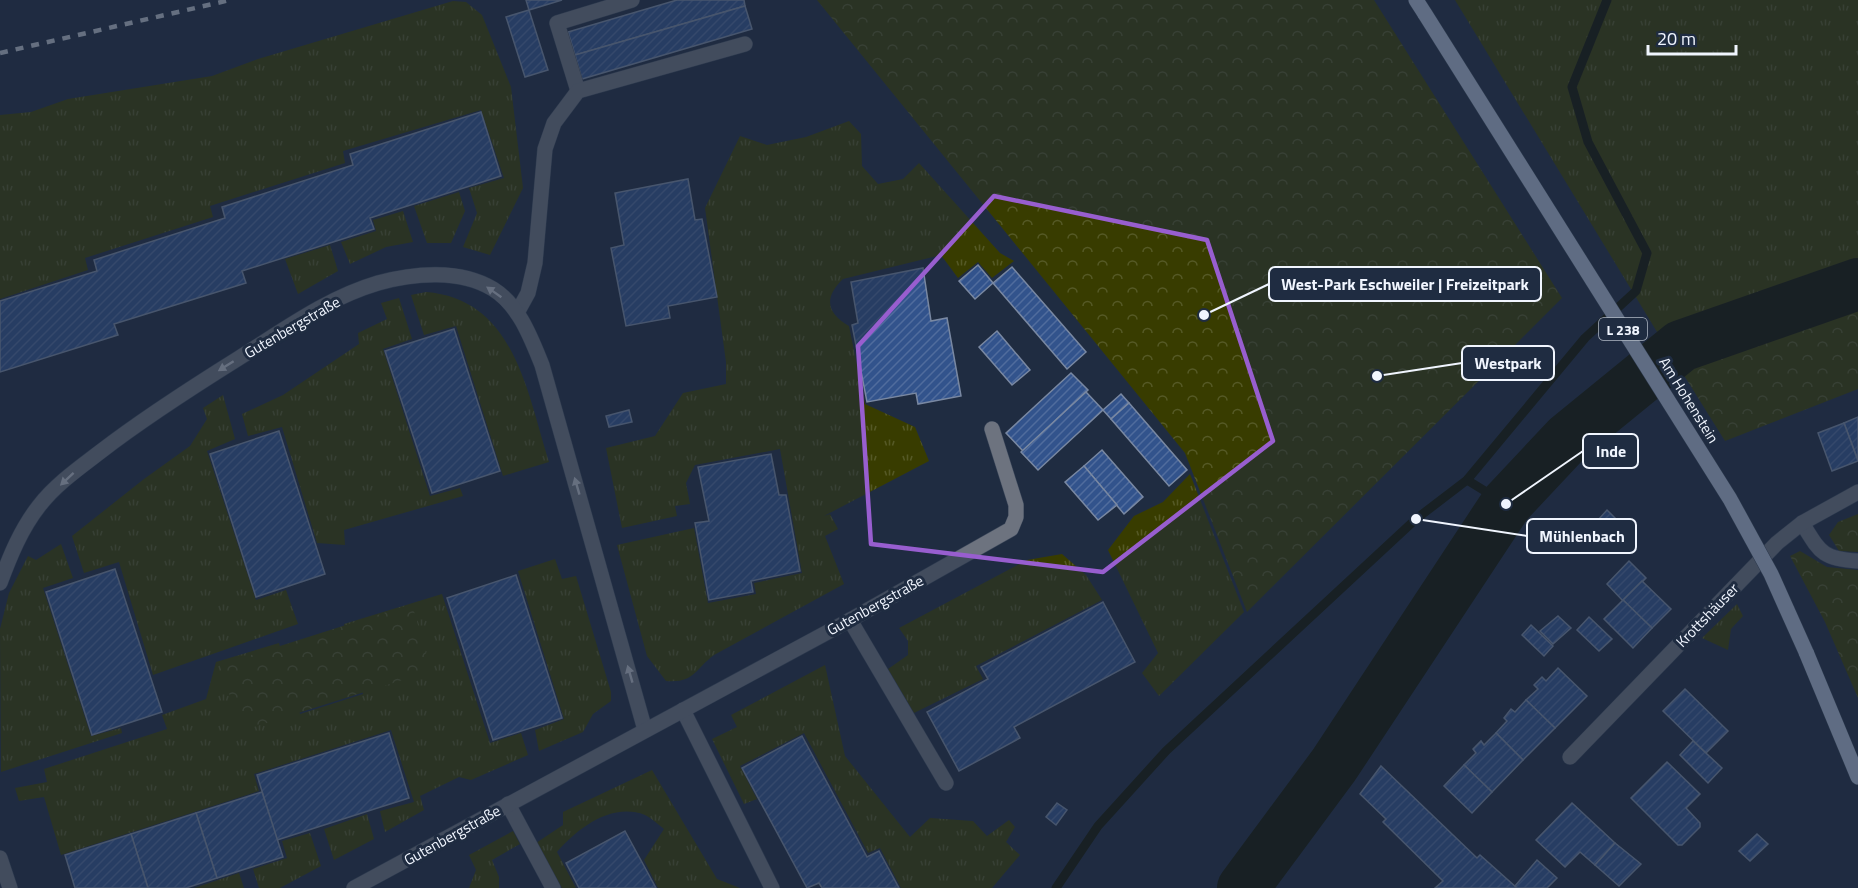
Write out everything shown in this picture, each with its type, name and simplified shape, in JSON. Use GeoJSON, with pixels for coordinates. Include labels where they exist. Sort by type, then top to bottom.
{"type":"FeatureCollection","features":[{"type":"Feature","properties":{"kind":"main road","name":"Am Hohenstein"},"geometry":{"type":"LineString","coordinates":[[1416,0],[1730,499],[1771,574],[1858,777]]}},
{"type":"Feature","properties":{"kind":"street"},"geometry":{"type":"LineString","coordinates":[[578,91],[557,23],[632,0]]}},
{"type":"Feature","properties":{"kind":"street"},"geometry":{"type":"LineString","coordinates":[[517,313],[528,293],[535,263],[545,149],[554,123],[578,91],[745,44]]}},
{"type":"Feature","properties":{"kind":"street","name":"Gutenbergstraße"},"geometry":{"type":"LineString","coordinates":[[0,583],[4,553],[40,505],[75,472],[150,414],[329,302],[378,283],[412,276],[443,275],[471,279],[494,290],[517,313],[542,365],[645,730]]}},
{"type":"Feature","properties":{"kind":"street","name":"Gutenbergstraße"},"geometry":{"type":"LineString","coordinates":[[354,888],[850,620],[1011,529],[1016,517],[1016,505],[992,429]]}},
{"type":"Feature","properties":{"kind":"street","name":"Krottshäuser"},"geometry":{"type":"LineString","coordinates":[[1570,757],[1768,552],[1802,523],[1858,492]]}},
{"type":"Feature","properties":{"kind":"street"},"geometry":{"type":"LineString","coordinates":[[1802,523],[1822,554],[1833,559],[1858,561]]}},
{"type":"Feature","properties":{"kind":"street"},"geometry":{"type":"LineString","coordinates":[[850,620],[946,783]]}},
{"type":"Feature","properties":{"kind":"street"},"geometry":{"type":"LineString","coordinates":[[682,710],[772,888]]}},
{"type":"Feature","properties":{"kind":"street"},"geometry":{"type":"LineString","coordinates":[[508,804],[553,888]]}},
{"type":"Feature","properties":{"kind":"street"},"geometry":{"type":"LineString","coordinates":[[0,858],[10,888]]}},
{"type":"Feature","properties":{"kind":"highlighted area"},"geometry":{"type":"Polygon","coordinates":[[[994,196],[1207,240],[1273,441],[1103,572],[871,544],[858,346],[994,196]]]}},
{"type":"Feature","properties":{"kind":"green space"},"geometry":{"type":"Polygon","coordinates":[[[817,0],[1374,0],[1562,298],[1247,612],[1185,453],[817,0]]]}},
{"type":"Feature","properties":{"kind":"green space"},"geometry":{"type":"Polygon","coordinates":[[[1455,0],[1858,0],[1858,262],[1665,345],[1455,0]]]}},
{"type":"Feature","properties":{"kind":"green space"},"geometry":{"type":"Polygon","coordinates":[[[453,1],[466,2],[482,15],[511,87],[523,188],[490,255],[463,247],[477,213],[469,188],[504,178],[481,110],[343,151],[345,163],[210,206],[213,217],[85,258],[88,270],[0,299],[0,115],[31,112],[68,99],[212,76],[258,59],[453,1]]]}},
{"type":"Feature","properties":{"kind":"green space"},"geometry":{"type":"Polygon","coordinates":[[[849,121],[861,134],[862,166],[878,184],[903,179],[919,163],[1000,253],[1014,261],[992,278],[978,262],[958,278],[941,255],[843,279],[837,286],[830,298],[830,304],[836,316],[849,326],[865,404],[915,427],[929,461],[824,516],[830,514],[838,529],[825,536],[844,584],[714,655],[689,678],[666,681],[647,656],[617,545],[694,528],[708,603],[756,594],[754,583],[802,573],[780,449],[695,465],[686,483],[690,504],[675,506],[677,516],[622,528],[606,448],[655,436],[683,393],[726,384],[726,362],[705,208],[740,136],[767,145],[806,137],[849,121]]]}},
{"type":"Feature","properties":{"kind":"green space"},"geometry":{"type":"Polygon","coordinates":[[[459,192],[465,211],[451,243],[427,243],[414,206],[459,192]]]}},
{"type":"Feature","properties":{"kind":"green space"},"geometry":{"type":"Polygon","coordinates":[[[403,211],[413,242],[386,247],[350,264],[341,242],[376,231],[373,220],[403,211]]]}},
{"type":"Feature","properties":{"kind":"green space"},"geometry":{"type":"Polygon","coordinates":[[[330,245],[338,271],[298,294],[285,259],[330,245]]]}},
{"type":"Feature","properties":{"kind":"green space"},"geometry":{"type":"Polygon","coordinates":[[[1858,262],[1858,389],[1725,441],[1665,345],[1858,262]]]}},
{"type":"Feature","properties":{"kind":"green space"},"geometry":{"type":"Polygon","coordinates":[[[426,292],[456,298],[480,312],[498,331],[513,354],[524,380],[549,462],[503,476],[456,326],[424,335],[411,295],[426,292]]]}},
{"type":"Feature","properties":{"kind":"green space"},"geometry":{"type":"Polygon","coordinates":[[[399,298],[412,339],[383,349],[430,496],[460,488],[463,496],[344,530],[345,545],[317,543],[282,427],[248,436],[242,414],[283,395],[359,344],[358,333],[387,319],[381,303],[399,298]]]}},
{"type":"Feature","properties":{"kind":"green space"},"geometry":{"type":"Polygon","coordinates":[[[223,395],[235,439],[207,451],[256,600],[286,590],[298,624],[153,675],[119,562],[84,573],[72,536],[190,446],[207,419],[203,408],[223,395]]]}},
{"type":"Feature","properties":{"kind":"green space"},"geometry":{"type":"Polygon","coordinates":[[[1190,474],[1244,612],[1159,696],[1142,673],[1158,653],[1108,550],[1134,516],[1163,502],[1190,474]]]}},
{"type":"Feature","properties":{"kind":"green space"},"geometry":{"type":"Polygon","coordinates":[[[1858,514],[1858,552],[1839,551],[1829,535],[1838,522],[1858,514]]]}},
{"type":"Feature","properties":{"kind":"green space"},"geometry":{"type":"Polygon","coordinates":[[[61,544],[73,578],[43,588],[91,736],[121,728],[122,733],[1,772],[0,629],[9,593],[28,556],[36,560],[61,544]]]}},
{"type":"Feature","properties":{"kind":"green space"},"geometry":{"type":"Polygon","coordinates":[[[1800,551],[1827,567],[1858,570],[1858,698],[1825,622],[1790,556],[1800,551]]]}},
{"type":"Feature","properties":{"kind":"green space"},"geometry":{"type":"Polygon","coordinates":[[[1062,554],[1086,575],[1102,600],[976,666],[983,679],[914,713],[888,669],[908,655],[908,641],[899,628],[1027,560],[1062,554]]]}},
{"type":"Feature","properties":{"kind":"green space"},"geometry":{"type":"Polygon","coordinates":[[[555,559],[562,579],[576,576],[611,692],[611,701],[593,714],[583,732],[539,751],[535,730],[564,719],[518,571],[555,559]]]}},
{"type":"Feature","properties":{"kind":"green space"},"geometry":{"type":"Polygon","coordinates":[[[442,594],[490,743],[521,733],[528,755],[471,780],[459,777],[420,796],[424,810],[385,832],[380,811],[414,802],[391,730],[254,774],[259,791],[61,855],[44,797],[19,801],[15,788],[47,782],[44,769],[167,729],[162,715],[206,699],[216,662],[279,643],[300,714],[363,694],[344,624],[442,594]]]}},
{"type":"Feature","properties":{"kind":"green space"},"geometry":{"type":"Polygon","coordinates":[[[412,604],[431,671],[241,731],[220,665],[412,604]]]}},
{"type":"Feature","properties":{"kind":"green space"},"geometry":{"type":"Polygon","coordinates":[[[1737,604],[1743,616],[1731,629],[1728,650],[1702,638],[1737,604]]]}},
{"type":"Feature","properties":{"kind":"green space"},"geometry":{"type":"Polygon","coordinates":[[[825,665],[845,756],[910,837],[930,818],[973,821],[987,836],[1009,820],[1015,827],[1006,842],[1020,855],[992,888],[901,888],[880,848],[868,853],[804,733],[740,766],[757,799],[744,804],[712,739],[737,727],[731,715],[825,665]]]}},
{"type":"Feature","properties":{"kind":"green space"},"geometry":{"type":"Polygon","coordinates":[[[652,770],[717,879],[740,888],[658,888],[644,860],[664,829],[645,815],[620,812],[596,820],[574,835],[557,852],[576,888],[562,888],[536,843],[563,825],[563,812],[652,770]]]}},
{"type":"Feature","properties":{"kind":"green space"},"geometry":{"type":"Polygon","coordinates":[[[367,814],[374,839],[334,860],[324,829],[367,814]]]}},
{"type":"Feature","properties":{"kind":"green space"},"geometry":{"type":"Polygon","coordinates":[[[513,831],[520,844],[492,860],[499,877],[499,888],[469,888],[476,870],[469,855],[513,831]]]}},
{"type":"Feature","properties":{"kind":"green space"},"geometry":{"type":"Polygon","coordinates":[[[310,833],[321,866],[280,888],[259,888],[253,869],[287,858],[282,841],[310,833]]]}},
{"type":"Feature","properties":{"kind":"green space"},"geometry":{"type":"Polygon","coordinates":[[[239,873],[244,888],[194,888],[239,873]]]}},
{"type":"Feature","properties":{"kind":"building"},"geometry":{"type":"Polygon","coordinates":[[[526,0],[562,0],[529,10],[526,0]]]}},
{"type":"Feature","properties":{"kind":"building"},"geometry":{"type":"Polygon","coordinates":[[[677,0],[744,0],[745,6],[575,55],[568,32],[677,0]]]}},
{"type":"Feature","properties":{"kind":"building"},"geometry":{"type":"Polygon","coordinates":[[[745,6],[752,29],[582,79],[575,55],[745,6]]]}},
{"type":"Feature","properties":{"kind":"building"},"geometry":{"type":"Polygon","coordinates":[[[529,10],[548,70],[525,77],[506,17],[529,10]]]}},
{"type":"Feature","properties":{"kind":"building"},"geometry":{"type":"Polygon","coordinates":[[[481,112],[501,176],[370,218],[374,229],[242,271],[246,283],[114,324],[118,335],[0,372],[0,301],[97,271],[94,260],[225,218],[222,207],[353,165],[350,154],[481,112]]]}},
{"type":"Feature","properties":{"kind":"building"},"geometry":{"type":"Polygon","coordinates":[[[688,179],[695,220],[702,219],[717,297],[668,306],[670,318],[626,326],[611,248],[624,245],[615,193],[688,179]]]}},
{"type":"Feature","properties":{"kind":"building"},"geometry":{"type":"Polygon","coordinates":[[[978,265],[993,283],[975,299],[959,281],[978,265]]]}},
{"type":"Feature","properties":{"kind":"building"},"geometry":{"type":"Polygon","coordinates":[[[1012,267],[1086,352],[1067,369],[993,283],[1012,267]]]}},
{"type":"Feature","properties":{"kind":"building"},"geometry":{"type":"Polygon","coordinates":[[[923,268],[931,321],[947,318],[961,396],[918,404],[916,393],[867,402],[852,325],[858,323],[851,282],[923,268]]]}},
{"type":"Feature","properties":{"kind":"building"},"geometry":{"type":"Polygon","coordinates":[[[454,329],[500,471],[432,493],[385,351],[454,329]]]}},
{"type":"Feature","properties":{"kind":"building"},"geometry":{"type":"Polygon","coordinates":[[[997,331],[1030,370],[1012,385],[979,347],[997,331]]]}},
{"type":"Feature","properties":{"kind":"building"},"geometry":{"type":"Polygon","coordinates":[[[1071,373],[1088,390],[1023,451],[1006,433],[1071,373]]]}},
{"type":"Feature","properties":{"kind":"building"},"geometry":{"type":"Polygon","coordinates":[[[1086,392],[1103,410],[1038,470],[1021,452],[1086,392]]]}},
{"type":"Feature","properties":{"kind":"building"},"geometry":{"type":"Polygon","coordinates":[[[1121,394],[1129,403],[1111,419],[1103,410],[1121,394]]]}},
{"type":"Feature","properties":{"kind":"building"},"geometry":{"type":"Polygon","coordinates":[[[1129,403],[1187,470],[1169,486],[1111,419],[1129,403]]]}},
{"type":"Feature","properties":{"kind":"building"},"geometry":{"type":"Polygon","coordinates":[[[629,410],[632,422],[609,427],[606,416],[629,410]]]}},
{"type":"Feature","properties":{"kind":"building"},"geometry":{"type":"Polygon","coordinates":[[[1858,417],[1858,460],[1844,423],[1858,417]]]}},
{"type":"Feature","properties":{"kind":"building"},"geometry":{"type":"Polygon","coordinates":[[[1844,423],[1858,461],[1832,471],[1818,433],[1844,423]]]}},
{"type":"Feature","properties":{"kind":"building"},"geometry":{"type":"Polygon","coordinates":[[[279,431],[325,574],[256,597],[210,454],[279,431]]]}},
{"type":"Feature","properties":{"kind":"building"},"geometry":{"type":"Polygon","coordinates":[[[1102,450],[1143,497],[1124,514],[1084,466],[1102,450]]]}},
{"type":"Feature","properties":{"kind":"building"},"geometry":{"type":"Polygon","coordinates":[[[771,454],[779,495],[786,495],[800,571],[751,581],[753,592],[709,600],[695,523],[709,521],[698,467],[771,454]]]}},
{"type":"Feature","properties":{"kind":"building"},"geometry":{"type":"Polygon","coordinates":[[[1084,466],[1117,505],[1098,520],[1065,482],[1084,466]]]}},
{"type":"Feature","properties":{"kind":"building"},"geometry":{"type":"Polygon","coordinates":[[[1607,510],[1627,530],[1616,540],[1598,520],[1607,510]]]}},
{"type":"Feature","properties":{"kind":"building"},"geometry":{"type":"Polygon","coordinates":[[[1629,561],[1646,578],[1623,601],[1607,584],[1629,561]]]}},
{"type":"Feature","properties":{"kind":"building"},"geometry":{"type":"Polygon","coordinates":[[[115,569],[162,712],[92,735],[46,592],[115,569]]]}},
{"type":"Feature","properties":{"kind":"building"},"geometry":{"type":"Polygon","coordinates":[[[516,575],[562,718],[493,740],[447,598],[516,575]]]}},
{"type":"Feature","properties":{"kind":"building"},"geometry":{"type":"Polygon","coordinates":[[[1642,581],[1671,609],[1652,628],[1623,600],[1642,581]]]}},
{"type":"Feature","properties":{"kind":"building"},"geometry":{"type":"Polygon","coordinates":[[[1623,600],[1652,628],[1633,648],[1604,619],[1623,600]]]}},
{"type":"Feature","properties":{"kind":"building"},"geometry":{"type":"Polygon","coordinates":[[[1103,602],[1135,662],[1014,727],[1020,738],[959,771],[927,712],[988,679],[981,667],[1103,602]]]}},
{"type":"Feature","properties":{"kind":"building"},"geometry":{"type":"Polygon","coordinates":[[[1558,616],[1571,628],[1553,644],[1540,631],[1558,616]]]}},
{"type":"Feature","properties":{"kind":"building"},"geometry":{"type":"Polygon","coordinates":[[[1589,617],[1612,639],[1599,651],[1577,630],[1589,617]]]}},
{"type":"Feature","properties":{"kind":"building"},"geometry":{"type":"Polygon","coordinates":[[[1531,625],[1553,646],[1544,656],[1522,635],[1531,625]]]}},
{"type":"Feature","properties":{"kind":"building"},"geometry":{"type":"Polygon","coordinates":[[[1558,668],[1587,696],[1555,728],[1526,700],[1538,689],[1534,685],[1542,677],[1546,681],[1558,668]]]}},
{"type":"Feature","properties":{"kind":"building"},"geometry":{"type":"Polygon","coordinates":[[[1685,689],[1728,731],[1706,753],[1663,711],[1685,689]]]}},
{"type":"Feature","properties":{"kind":"building"},"geometry":{"type":"Polygon","coordinates":[[[1526,700],[1555,728],[1523,760],[1496,733],[1507,721],[1504,718],[1511,709],[1515,712],[1526,700]]]}},
{"type":"Feature","properties":{"kind":"building"},"geometry":{"type":"Polygon","coordinates":[[[389,733],[409,798],[277,840],[257,775],[389,733]]]}},
{"type":"Feature","properties":{"kind":"building"},"geometry":{"type":"Polygon","coordinates":[[[1496,733],[1523,760],[1492,792],[1464,765],[1476,753],[1473,749],[1481,741],[1484,745],[1496,733]]]}},
{"type":"Feature","properties":{"kind":"building"},"geometry":{"type":"Polygon","coordinates":[[[802,736],[867,857],[879,851],[899,888],[822,888],[819,883],[807,888],[742,768],[802,736]]]}},
{"type":"Feature","properties":{"kind":"building"},"geometry":{"type":"Polygon","coordinates":[[[1693,741],[1722,768],[1708,783],[1680,755],[1693,741]]]}},
{"type":"Feature","properties":{"kind":"building"},"geometry":{"type":"Polygon","coordinates":[[[1667,762],[1700,794],[1686,808],[1700,823],[1700,827],[1682,845],[1678,845],[1631,798],[1667,762]]]}},
{"type":"Feature","properties":{"kind":"building"},"geometry":{"type":"Polygon","coordinates":[[[1464,765],[1492,792],[1472,813],[1444,786],[1464,765]]]}},
{"type":"Feature","properties":{"kind":"building"},"geometry":{"type":"Polygon","coordinates":[[[1381,766],[1477,858],[1480,855],[1517,888],[1435,888],[1443,881],[1383,822],[1386,819],[1360,794],[1381,766]]]}},
{"type":"Feature","properties":{"kind":"building"},"geometry":{"type":"Polygon","coordinates":[[[262,792],[283,857],[217,878],[196,813],[262,792]]]}},
{"type":"Feature","properties":{"kind":"building"},"geometry":{"type":"Polygon","coordinates":[[[1057,803],[1067,810],[1056,825],[1046,817],[1057,803]]]}},
{"type":"Feature","properties":{"kind":"building"},"geometry":{"type":"Polygon","coordinates":[[[1572,803],[1615,843],[1595,865],[1580,852],[1565,867],[1536,840],[1572,803]]]}},
{"type":"Feature","properties":{"kind":"building"},"geometry":{"type":"Polygon","coordinates":[[[196,813],[217,878],[186,888],[148,888],[131,834],[196,813]]]}},
{"type":"Feature","properties":{"kind":"building"},"geometry":{"type":"Polygon","coordinates":[[[625,831],[656,888],[579,888],[566,863],[625,831]]]}},
{"type":"Feature","properties":{"kind":"building"},"geometry":{"type":"Polygon","coordinates":[[[131,834],[148,888],[75,888],[65,855],[131,834]]]}},
{"type":"Feature","properties":{"kind":"building"},"geometry":{"type":"Polygon","coordinates":[[[1757,834],[1768,844],[1750,861],[1739,851],[1757,834]]]}},
{"type":"Feature","properties":{"kind":"building"},"geometry":{"type":"Polygon","coordinates":[[[1615,843],[1641,864],[1619,886],[1595,865],[1615,843]]]}},
{"type":"Feature","properties":{"kind":"building"},"geometry":{"type":"Polygon","coordinates":[[[1537,860],[1557,878],[1547,888],[1517,888],[1515,886],[1537,860]]]}},
{"type":"Feature","properties":{"kind":"waterway"},"geometry":{"type":"LineString","coordinates":[[1056,888],[1098,826],[1166,751],[1416,519],[1467,480],[1585,338],[1636,291],[1647,253],[1588,142],[1572,87],[1607,0]]}},
{"type":"Feature","properties":{"kind":"waterway"},"geometry":{"type":"LineString","coordinates":[[1243,888],[1334,765],[1506,504],[1567,439],[1681,346],[1858,284]]}},
{"type":"Feature","properties":{"kind":"waterway"},"geometry":{"type":"LineString","coordinates":[[1467,480],[1506,504]]}},
{"type":"Feature","properties":{"kind":"railway"},"geometry":{"type":"LineString","coordinates":[[0,53],[230,0]]}},
{"type":"Feature","properties":{"kind":"place","name":"West-Park Eschweiler | Freizeitpark"},"geometry":{"type":"Point","coordinates":[1204,315]}},
{"type":"Feature","properties":{"kind":"place","name":"Westpark"},"geometry":{"type":"Point","coordinates":[1377,376]}},
{"type":"Feature","properties":{"kind":"place","name":"Inde"},"geometry":{"type":"Point","coordinates":[1506,504]}},
{"type":"Feature","properties":{"kind":"place","name":"Mühlenbach"},"geometry":{"type":"Point","coordinates":[1416,519]}}]}
